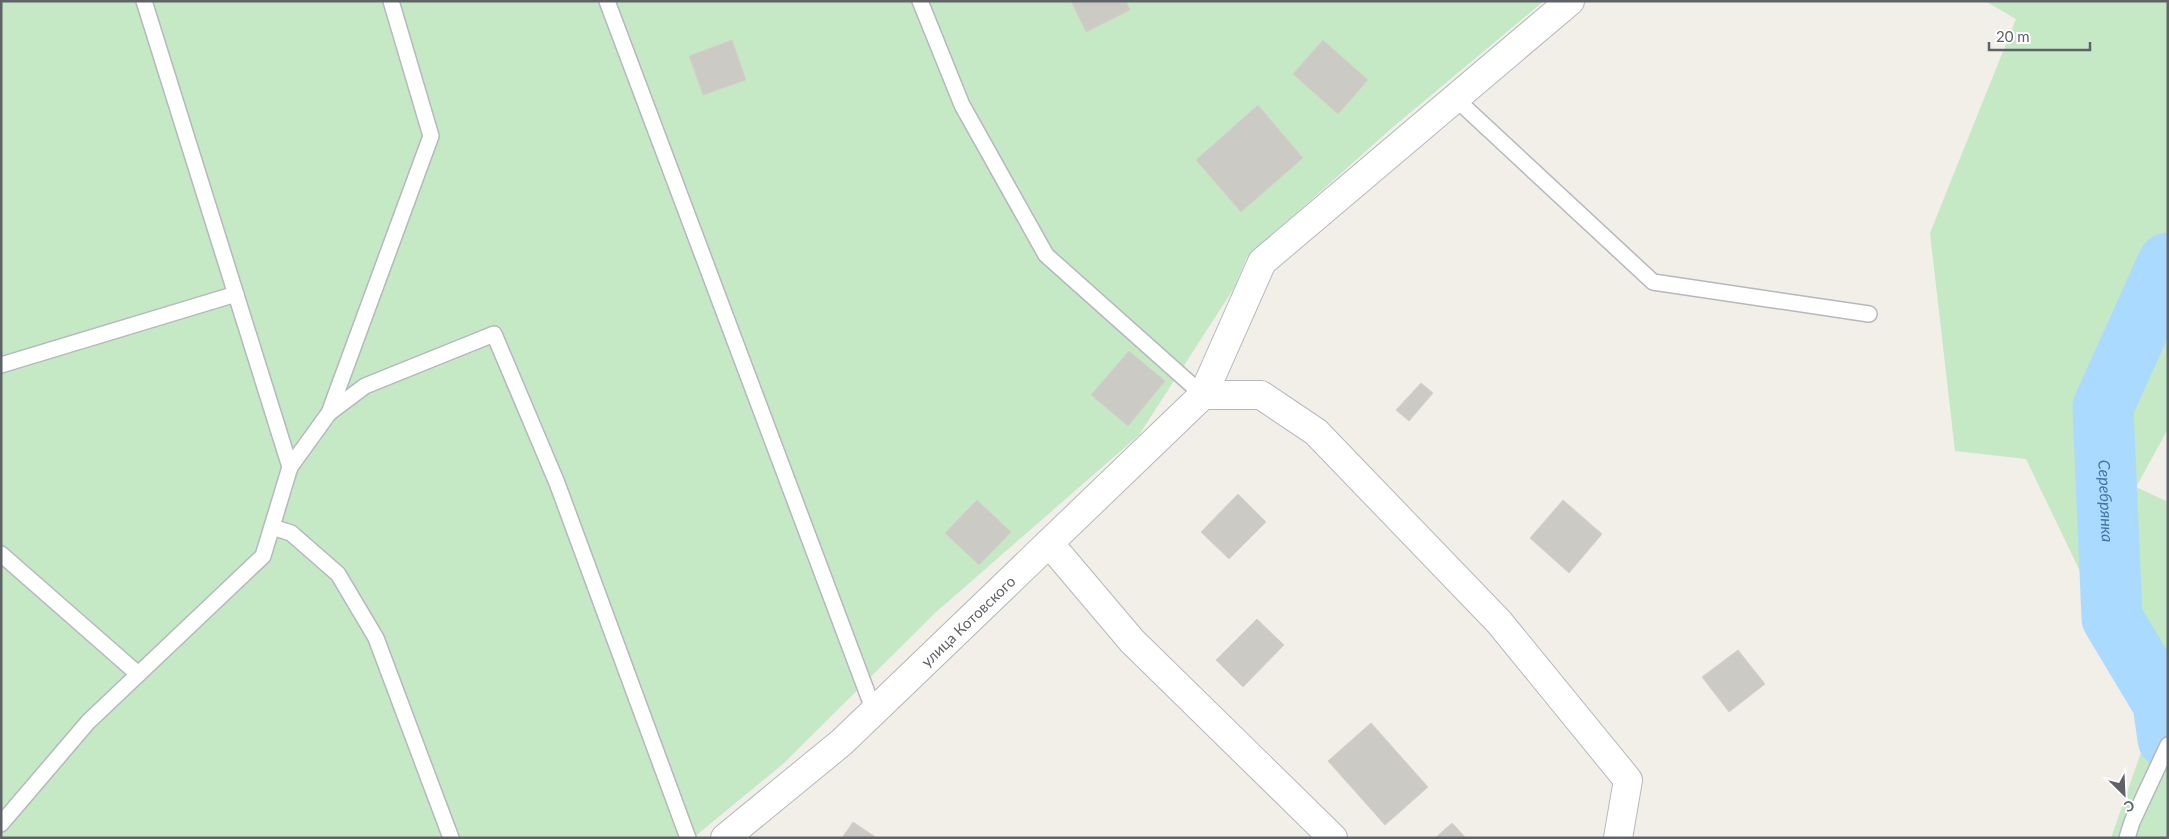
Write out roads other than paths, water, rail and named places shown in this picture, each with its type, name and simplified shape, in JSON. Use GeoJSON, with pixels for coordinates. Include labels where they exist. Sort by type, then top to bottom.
{"type":"FeatureCollection","features":[{"type":"Feature","properties":{"kind":"street"},"geometry":{"type":"LineString","coordinates":[[1570,1],[1262,262],[1204,395],[1261,395],[1316,432],[1499,622],[1628,780],[1618,838]]}},
{"type":"Feature","properties":{"kind":"street","name":"улица Котовского"},"geometry":{"type":"LineString","coordinates":[[725,838],[842,742],[1204,395]]}},
{"type":"Feature","properties":{"kind":"street"},"geometry":{"type":"LineString","coordinates":[[1048,543],[1132,640],[1333,838]]}},
{"type":"Feature","properties":{"kind":"lane"},"geometry":{"type":"LineString","coordinates":[[144,1],[290,467]]}},
{"type":"Feature","properties":{"kind":"lane"},"geometry":{"type":"LineString","coordinates":[[330,413],[431,136],[391,1]]}},
{"type":"Feature","properties":{"kind":"lane"},"geometry":{"type":"LineString","coordinates":[[607,1],[874,711]]}},
{"type":"Feature","properties":{"kind":"lane"},"geometry":{"type":"LineString","coordinates":[[920,1],[962,105],[1046,255],[1204,395]]}},
{"type":"Feature","properties":{"kind":"lane"},"geometry":{"type":"LineString","coordinates":[[1456,99],[1653,282],[1869,314]]}},
{"type":"Feature","properties":{"kind":"lane"},"geometry":{"type":"LineString","coordinates":[[1,365],[236,294]]}},
{"type":"Feature","properties":{"kind":"lane"},"geometry":{"type":"LineString","coordinates":[[1,824],[88,722],[262,556],[290,467],[330,413],[365,386],[494,334],[557,483],[688,838]]}},
{"type":"Feature","properties":{"kind":"lane"},"geometry":{"type":"LineString","coordinates":[[272,527],[291,533],[338,574],[376,638],[451,838]]}},
{"type":"Feature","properties":{"kind":"lane"},"geometry":{"type":"LineString","coordinates":[[1,554],[138,674]]}},
{"type":"Feature","properties":{"kind":"lane"},"geometry":{"type":"LineString","coordinates":[[2127,838],[2132,822],[2168,744]]}},
{"type":"Feature","properties":{"kind":"waterway","name":"Серебрянка"},"geometry":{"type":"LineString","coordinates":[[2168,263],[2103,407],[2112,618],[2163,703],[2168,739]]}}]}
